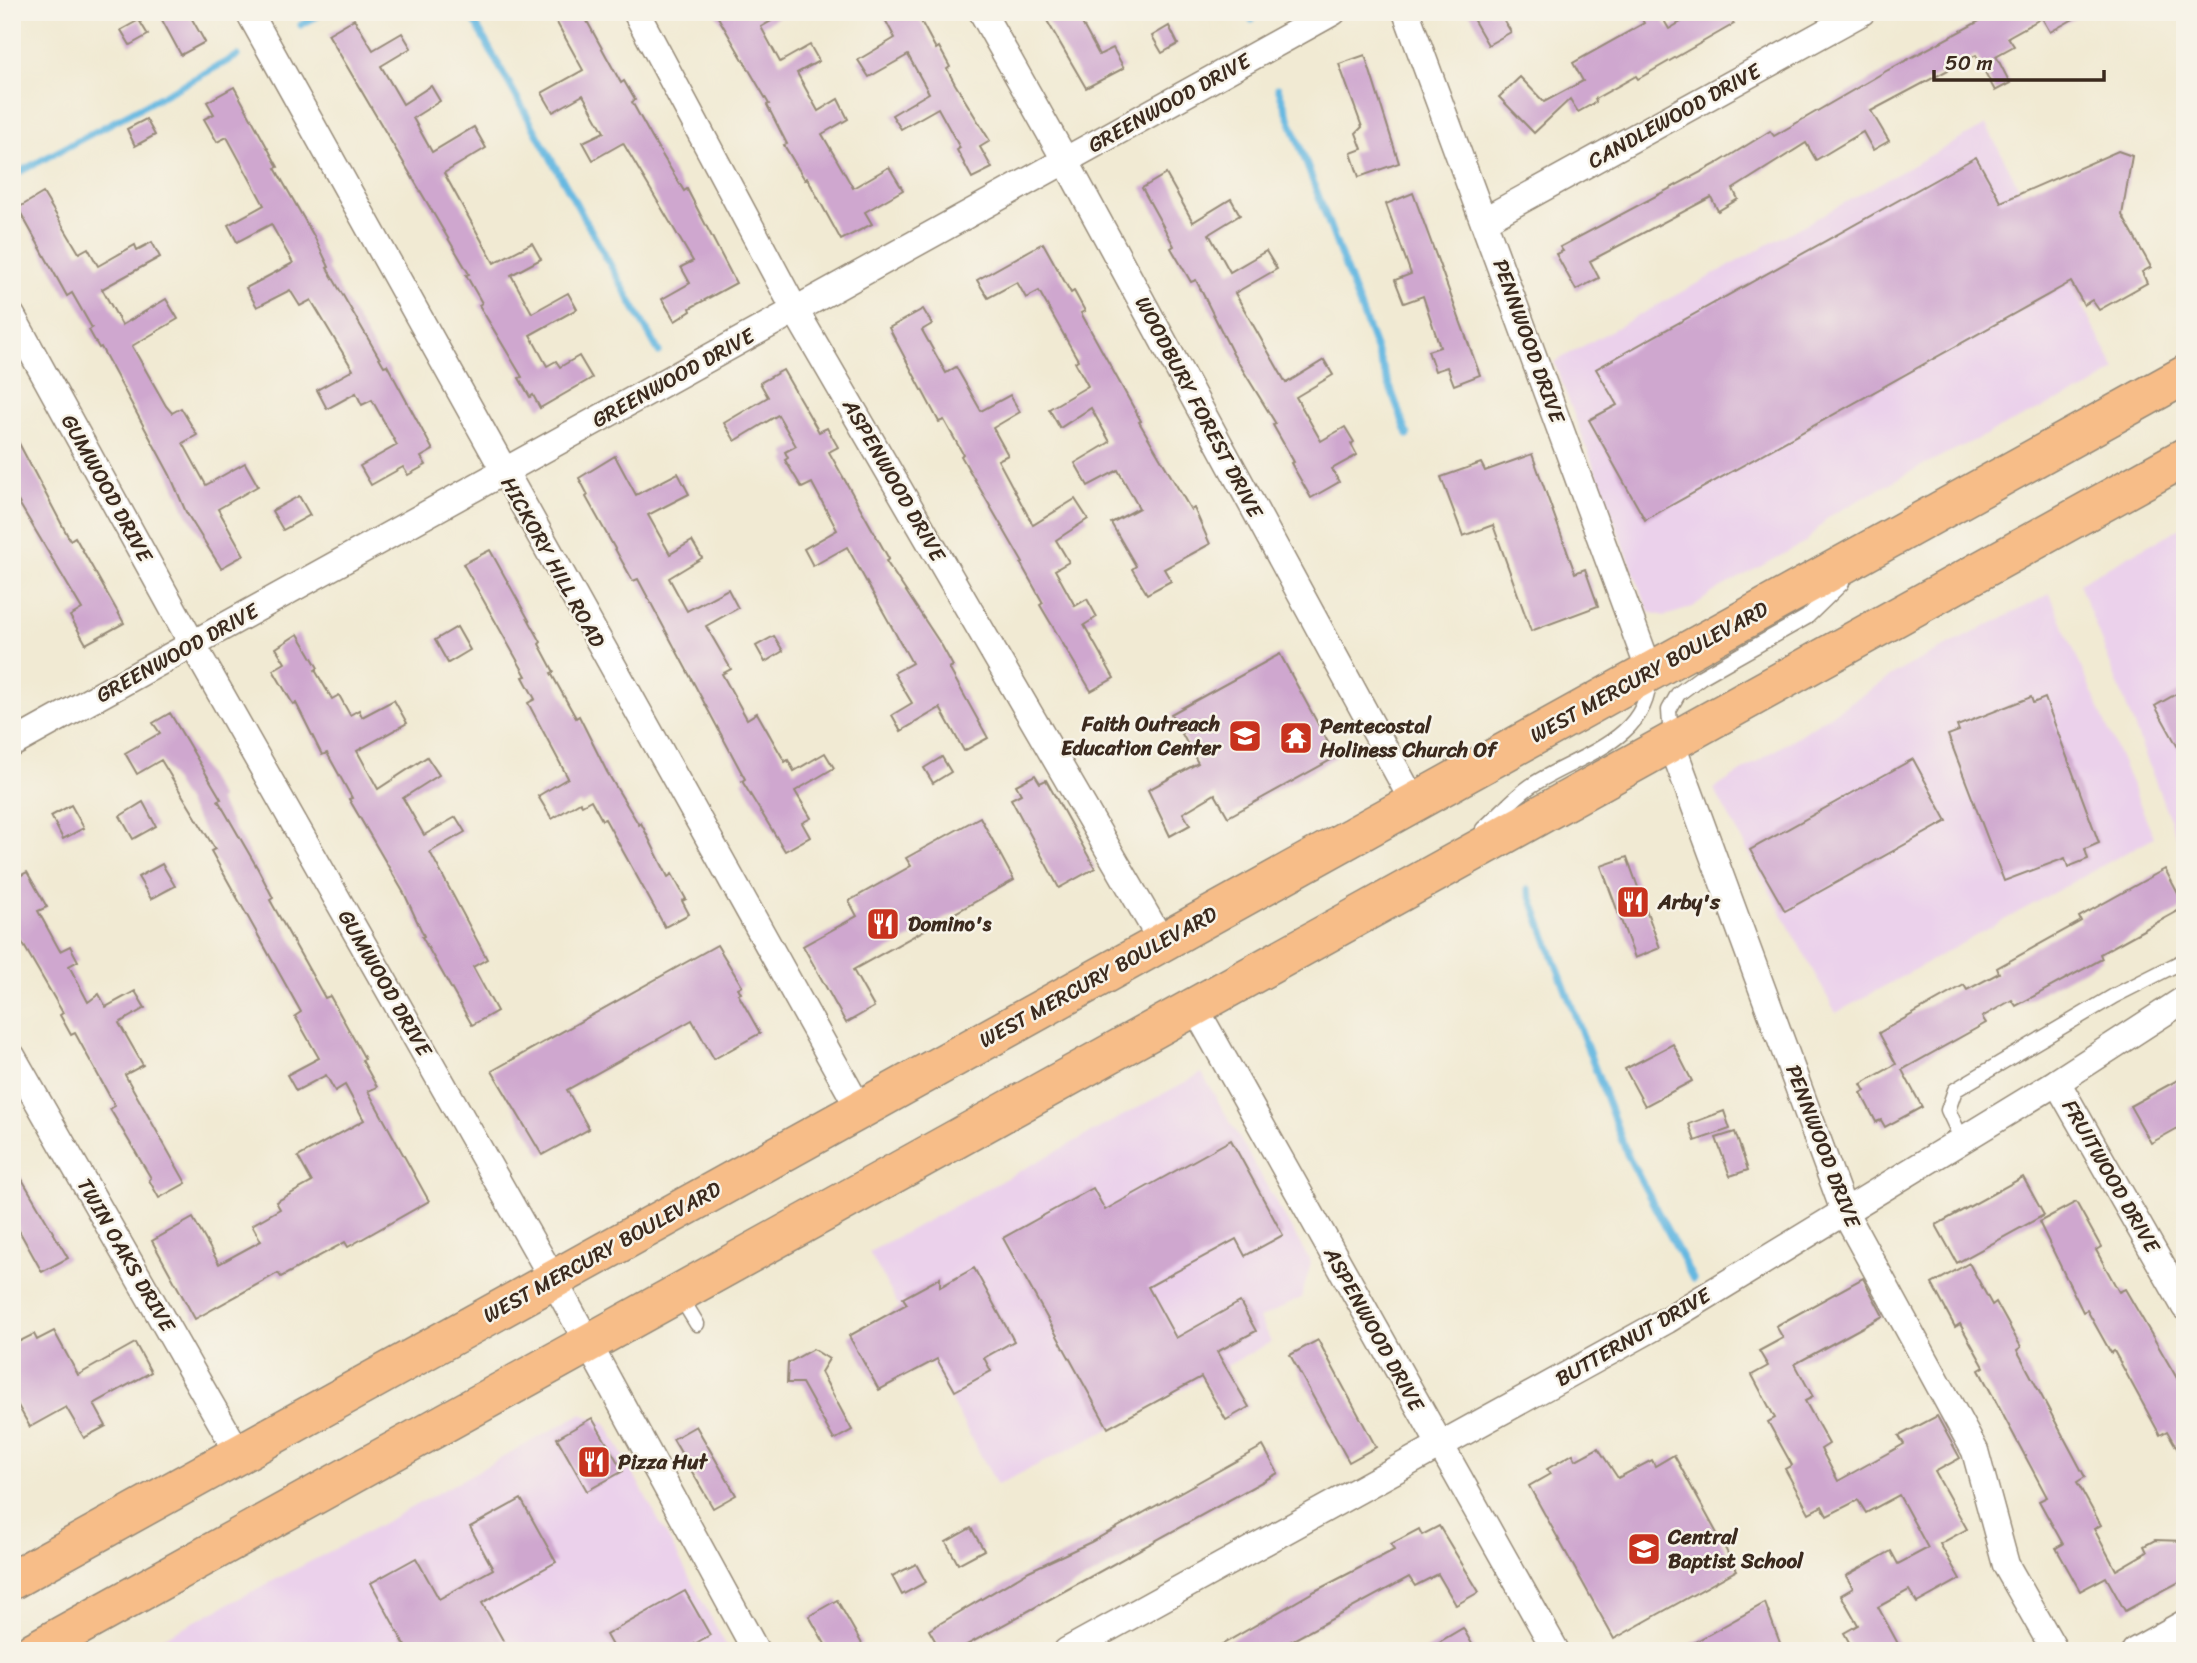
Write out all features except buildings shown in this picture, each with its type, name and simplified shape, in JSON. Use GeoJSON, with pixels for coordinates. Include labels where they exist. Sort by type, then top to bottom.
{"type":"FeatureCollection","features":[{"type":"Feature","properties":{"kind":"highway","name":"WEST MERCURY BOULEVARD"},"geometry":{"type":"LineString","coordinates":[[12,1580],[2185,375]]}},
{"type":"Feature","properties":{"kind":"highway"},"geometry":{"type":"LineString","coordinates":[[34,1651],[586,1343],[688,1309],[1194,1006],[2185,457]]}},
{"type":"Feature","properties":{"kind":"street","name":"HICKORY HILL ROAD"},"geometry":{"type":"LineString","coordinates":[[249,12],[503,473],[860,1110]]}},
{"type":"Feature","properties":{"kind":"street","name":"ASPENWOOD DRIVE"},"geometry":{"type":"LineString","coordinates":[[636,12],[795,310],[1161,942]]}},
{"type":"Feature","properties":{"kind":"street","name":"WOODBURY FOREST DRIVE"},"geometry":{"type":"LineString","coordinates":[[982,12],[1414,803]]}},
{"type":"Feature","properties":{"kind":"street","name":"GREENWOOD DRIVE"},"geometry":{"type":"LineString","coordinates":[[12,744],[1333,12]]}},
{"type":"Feature","properties":{"kind":"street","name":"PENNWOOD DRIVE"},"geometry":{"type":"LineString","coordinates":[[1406,12],[1650,672]]}},
{"type":"Feature","properties":{"kind":"street","name":"CANDLEWOOD DRIVE"},"geometry":{"type":"LineString","coordinates":[[1485,220],[1862,12]]}},
{"type":"Feature","properties":{"kind":"street","name":"GUMWOOD DRIVE"},"geometry":{"type":"LineString","coordinates":[[12,316],[193,645],[553,1279],[756,1651]]}},
{"type":"Feature","properties":{"kind":"street","name":"PENNWOOD DRIVE"},"geometry":{"type":"LineString","coordinates":[[1671,742],[1844,1211],[1975,1451],[2006,1564],[2055,1651]]}},
{"type":"Feature","properties":{"kind":"street","name":"BUTTERNUT DRIVE"},"geometry":{"type":"LineString","coordinates":[[1067,1651],[1667,1320],[2057,1082],[2185,999]]}},
{"type":"Feature","properties":{"kind":"street","name":"ASPENWOOD DRIVE"},"geometry":{"type":"LineString","coordinates":[[1194,1006],[1556,1651]]}},
{"type":"Feature","properties":{"kind":"street","name":"TWIN OAKS DRIVE"},"geometry":{"type":"LineString","coordinates":[[12,1056],[239,1454]]}},
{"type":"Feature","properties":{"kind":"street","name":"FRUITWOOD DRIVE"},"geometry":{"type":"LineString","coordinates":[[2057,1082],[2185,1307]]}},
{"type":"Feature","properties":{"kind":"street"},"geometry":{"type":"LineString","coordinates":[[2135,1651],[2185,1623]]}},
{"type":"Feature","properties":{"kind":"lane"},"geometry":{"type":"LineString","coordinates":[[1671,742],[1669,710],[1685,688],[1807,617],[1883,542]]}},
{"type":"Feature","properties":{"kind":"lane"},"geometry":{"type":"LineString","coordinates":[[1436,873],[1530,786],[1628,730],[1647,698],[1650,672]]}},
{"type":"Feature","properties":{"kind":"lane"},"geometry":{"type":"LineString","coordinates":[[1962,1140],[1948,1110],[1955,1090],[2114,996],[2180,962],[2185,964]]}},
{"type":"Feature","properties":{"kind":"shaded area"},"geometry":{"type":"Polygon","coordinates":[[[1986,125],[2116,370],[2084,391],[2063,398],[1925,464],[1828,517],[1805,543],[1718,589],[1691,608],[1665,616],[1649,612],[1554,362],[1986,125]]]}},
{"type":"Feature","properties":{"kind":"shaded area"},"geometry":{"type":"Polygon","coordinates":[[[2185,525],[2185,833],[2177,838],[2079,583],[2185,525]]]}},
{"type":"Feature","properties":{"kind":"shaded area"},"geometry":{"type":"Polygon","coordinates":[[[2050,594],[2154,837],[1836,1013],[1714,789],[1909,665],[2050,594]]]}},
{"type":"Feature","properties":{"kind":"shaded area"},"geometry":{"type":"Polygon","coordinates":[[[1202,1073],[1311,1263],[1301,1298],[1259,1319],[1271,1342],[1106,1431],[997,1485],[869,1252],[1202,1073]]]}},
{"type":"Feature","properties":{"kind":"shaded area"},"geometry":{"type":"Polygon","coordinates":[[[581,1414],[606,1423],[728,1649],[137,1651],[354,1539],[581,1414]]]}},
{"type":"Feature","properties":{"kind":"waterway"},"geometry":{"type":"LineString","coordinates":[[301,25],[324,12]]}},
{"type":"Feature","properties":{"kind":"waterway"},"geometry":{"type":"LineString","coordinates":[[469,12],[659,352]]}},
{"type":"Feature","properties":{"kind":"waterway"},"geometry":{"type":"LineString","coordinates":[[1249,12],[1252,20]]}},
{"type":"Feature","properties":{"kind":"waterway"},"geometry":{"type":"LineString","coordinates":[[12,176],[237,56]]}},
{"type":"Feature","properties":{"kind":"waterway"},"geometry":{"type":"LineString","coordinates":[[1278,88],[1408,435]]}},
{"type":"Feature","properties":{"kind":"waterway"},"geometry":{"type":"LineString","coordinates":[[1528,889],[1627,1154],[1693,1279]]}},
{"type":"Feature","properties":{"kind":"place","name":"Faith Outreach Education Center"},"geometry":{"type":"Point","coordinates":[1245,736]}},
{"type":"Feature","properties":{"kind":"place","name":"Pentecostal Holiness Church Of"},"geometry":{"type":"Point","coordinates":[1296,738]}},
{"type":"Feature","properties":{"kind":"place","name":"Arby's"},"geometry":{"type":"Point","coordinates":[1633,902]}},
{"type":"Feature","properties":{"kind":"place","name":"Domino's"},"geometry":{"type":"Point","coordinates":[883,924]}},
{"type":"Feature","properties":{"kind":"place","name":"Pizza Hut"},"geometry":{"type":"Point","coordinates":[594,1462]}},
{"type":"Feature","properties":{"kind":"place","name":"Central Baptist School"},"geometry":{"type":"Point","coordinates":[1644,1549]}}]}
